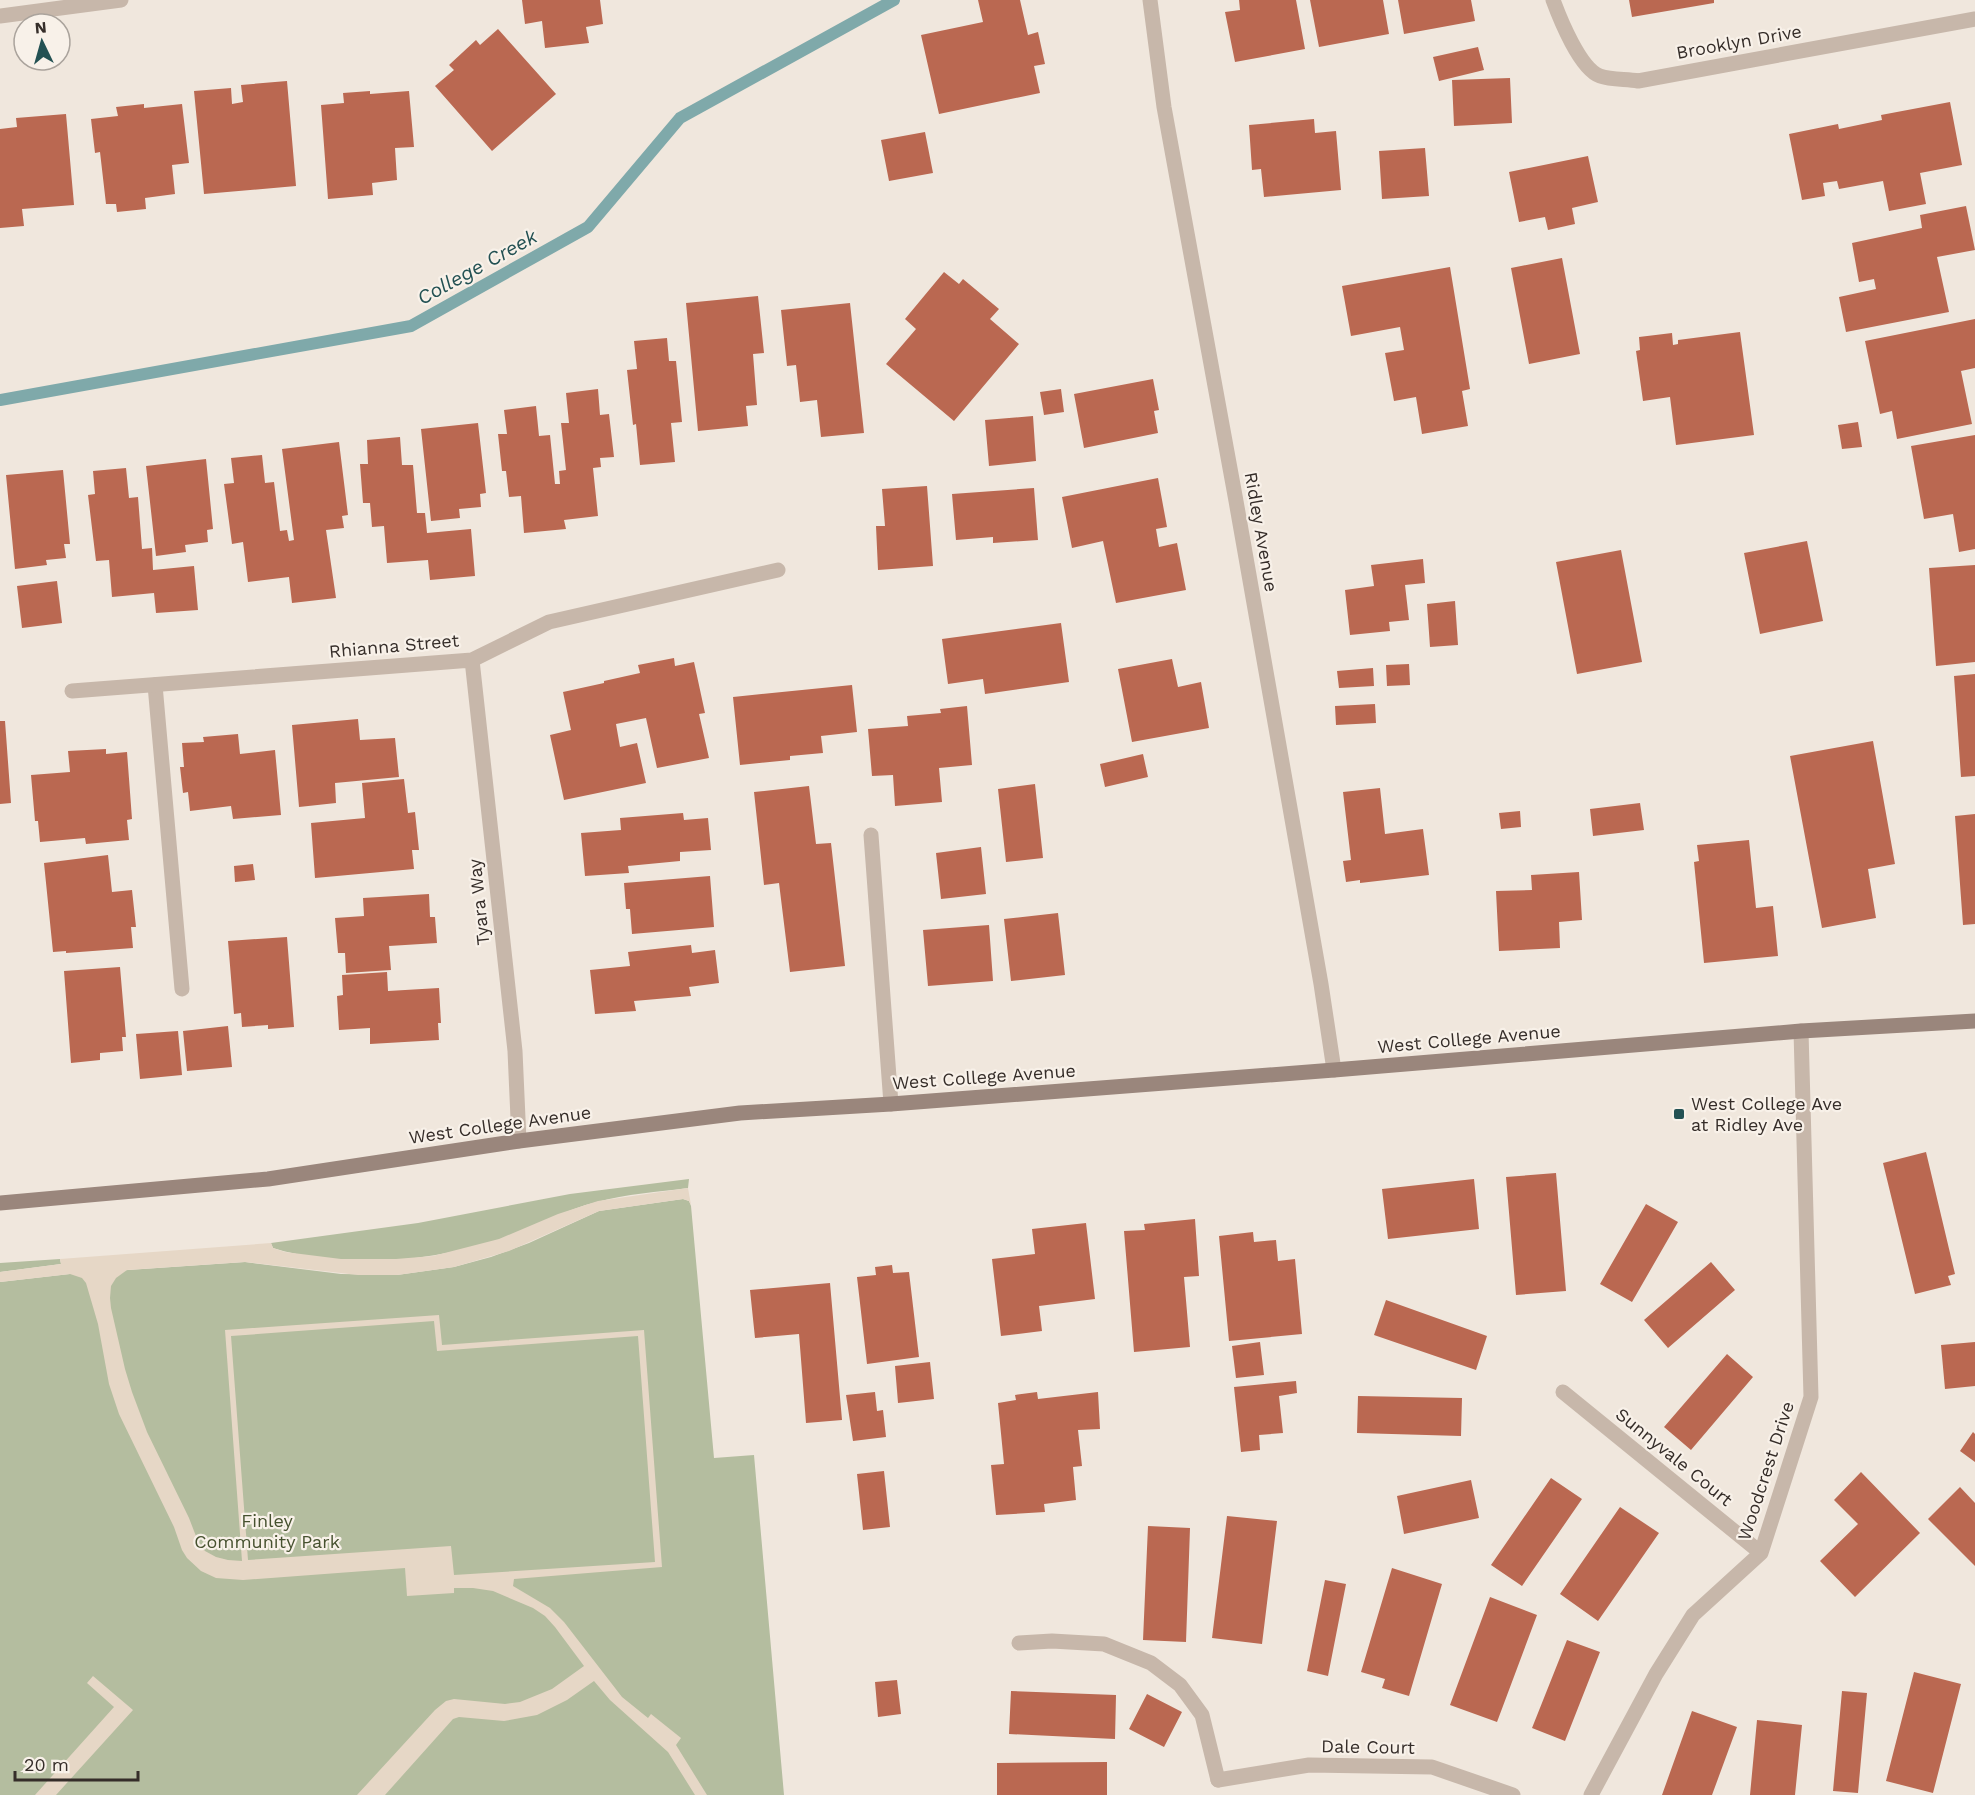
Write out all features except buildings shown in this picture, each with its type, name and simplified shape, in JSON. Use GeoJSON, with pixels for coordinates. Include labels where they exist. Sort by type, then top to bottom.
{"type":"FeatureCollection","features":[{"type":"Feature","properties":{"kind":"main road","name":"West College Avenue"},"geometry":{"type":"LineString","coordinates":[[0,1203],[268,1179],[519,1141],[740,1113],[891,1104],[1334,1070],[1801,1031],[1975,1021]]}},
{"type":"Feature","properties":{"kind":"street"},"geometry":{"type":"LineString","coordinates":[[0,16],[121,0]]}},
{"type":"Feature","properties":{"kind":"street","name":"Ridley Avenue"},"geometry":{"type":"LineString","coordinates":[[1150,0],[1164,107],[1238,513],[1334,1070]]}},
{"type":"Feature","properties":{"kind":"street","name":"Brooklyn Drive"},"geometry":{"type":"LineString","coordinates":[[1552,0],[1578,55],[1598,76],[1638,81],[1975,19]]}},
{"type":"Feature","properties":{"kind":"street","name":"Rhianna Street"},"geometry":{"type":"LineString","coordinates":[[72,691],[472,660],[549,622],[778,570]]}},
{"type":"Feature","properties":{"kind":"street","name":"Tyara Way"},"geometry":{"type":"LineString","coordinates":[[472,660],[515,1051],[519,1141]]}},
{"type":"Feature","properties":{"kind":"street"},"geometry":{"type":"LineString","coordinates":[[155,685],[182,988]]}},
{"type":"Feature","properties":{"kind":"street"},"geometry":{"type":"LineString","coordinates":[[871,835],[891,1104]]}},
{"type":"Feature","properties":{"kind":"street","name":"Woodcrest Drive"},"geometry":{"type":"LineString","coordinates":[[1591,1795],[1656,1674],[1693,1615],[1761,1552],[1811,1397],[1801,1031]]}},
{"type":"Feature","properties":{"kind":"street","name":"Sunnyvale Court"},"geometry":{"type":"LineString","coordinates":[[1563,1392],[1761,1552]]}},
{"type":"Feature","properties":{"kind":"street","name":"Dale Court"},"geometry":{"type":"LineString","coordinates":[[1019,1643],[1052,1641],[1104,1644],[1151,1663],[1180,1685],[1202,1715],[1218,1780],[1309,1765],[1432,1767],[1513,1795]]}},
{"type":"Feature","properties":{"kind":"green space"},"geometry":{"type":"Polygon","coordinates":[[[689,1179],[688,1188],[608,1199],[572,1210],[499,1240],[444,1254],[357,1261],[300,1255],[273,1248],[271,1243],[418,1223],[570,1194],[689,1179]]]}},
{"type":"Feature","properties":{"kind":"green space","name":"Finley Community Park"},"geometry":{"type":"Polygon","coordinates":[[[683,1199],[689,1201],[691,1206],[714,1458],[754,1455],[784,1795],[0,1795],[0,1282],[70,1274],[245,1262],[341,1274],[397,1275],[454,1267],[491,1257],[529,1243],[599,1211],[683,1199]]]}},
{"type":"Feature","properties":{"kind":"green space"},"geometry":{"type":"Polygon","coordinates":[[[60,1259],[61,1264],[0,1272],[0,1263],[60,1259]]]}},
{"type":"Feature","properties":{"kind":"shaded area"},"geometry":{"type":"Polygon","coordinates":[[[688,1188],[691,1205],[689,1201],[683,1199],[599,1211],[509,1251],[454,1267],[397,1275],[358,1275],[245,1262],[127,1270],[116,1278],[111,1286],[111,1308],[125,1369],[147,1432],[189,1518],[199,1544],[205,1551],[228,1560],[242,1561],[225,1330],[439,1315],[442,1345],[644,1330],[662,1567],[514,1579],[513,1586],[550,1608],[564,1622],[622,1697],[648,1718],[651,1714],[681,1738],[676,1745],[707,1795],[695,1795],[668,1752],[610,1700],[594,1681],[567,1700],[537,1715],[504,1721],[459,1717],[453,1719],[385,1795],[357,1795],[446,1701],[454,1699],[505,1704],[520,1702],[552,1689],[584,1666],[555,1627],[533,1608],[493,1591],[473,1588],[454,1588],[454,1593],[407,1596],[405,1568],[243,1580],[216,1578],[201,1571],[182,1550],[174,1527],[119,1414],[109,1384],[98,1324],[86,1283],[82,1278],[70,1274],[0,1282],[0,1272],[61,1264],[60,1259],[271,1243],[273,1248],[285,1252],[341,1259],[433,1256],[499,1239],[558,1214],[598,1201],[688,1188]],[[434,1321],[231,1336],[248,1560],[451,1546],[454,1575],[655,1562],[638,1336],[437,1351],[434,1321]]]}},
{"type":"Feature","properties":{"kind":"shaded area"},"geometry":{"type":"Polygon","coordinates":[[[93,1676],[133,1710],[56,1795],[35,1795],[114,1707],[87,1683],[93,1676]]]}},
{"type":"Feature","properties":{"kind":"waterway","name":"College Creek"},"geometry":{"type":"LineString","coordinates":[[0,400],[411,326],[588,227],[680,118],[894,0]]}},
{"type":"Feature","properties":{"kind":"place","name":"West College Ave at Ridley Ave"},"geometry":{"type":"Point","coordinates":[1679,1114]}}]}
